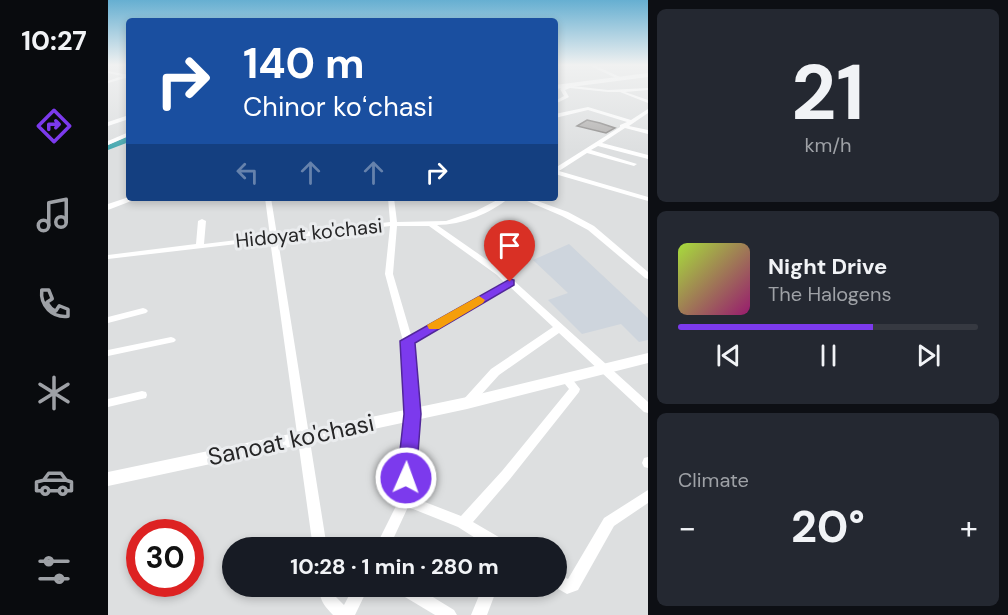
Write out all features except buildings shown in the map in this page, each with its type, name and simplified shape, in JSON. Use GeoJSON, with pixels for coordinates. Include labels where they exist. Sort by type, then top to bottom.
{"type":"FeatureCollection","features":[{"type":"Feature","properties":{"kind":"main road"},"geometry":{"type":"LineString","coordinates":[[108,202],[126,196]]}},
{"type":"Feature","properties":{"kind":"main road"},"geometry":{"type":"LineString","coordinates":[[108,207],[126,201]]}},
{"type":"Feature","properties":{"kind":"main road","name":"Sanoat ko'chasi"},"geometry":{"type":"LineString","coordinates":[[108,479],[466,403],[648,358]]}},
{"type":"Feature","properties":{"kind":"street"},"geometry":{"type":"LineString","coordinates":[[627,94],[648,102]]}},
{"type":"Feature","properties":{"kind":"street"},"geometry":{"type":"LineString","coordinates":[[558,115],[588,108],[630,121]]}},
{"type":"Feature","properties":{"kind":"street"},"geometry":{"type":"LineString","coordinates":[[558,170],[648,111]]}},
{"type":"Feature","properties":{"kind":"street"},"geometry":{"type":"LineString","coordinates":[[108,124],[126,118]]}},
{"type":"Feature","properties":{"kind":"street"},"geometry":{"type":"LineString","coordinates":[[622,126],[648,132]]}},
{"type":"Feature","properties":{"kind":"street"},"geometry":{"type":"LineString","coordinates":[[108,143],[126,135]]}},
{"type":"Feature","properties":{"kind":"street"},"geometry":{"type":"LineString","coordinates":[[598,144],[648,157]]}},
{"type":"Feature","properties":{"kind":"street"},"geometry":{"type":"LineString","coordinates":[[588,151],[634,164]]}},
{"type":"Feature","properties":{"kind":"street"},"geometry":{"type":"LineString","coordinates":[[558,162],[566,165]]}},
{"type":"Feature","properties":{"kind":"street"},"geometry":{"type":"LineString","coordinates":[[558,173],[648,199]]}},
{"type":"Feature","properties":{"kind":"street"},"geometry":{"type":"LineString","coordinates":[[268,201],[306,438],[319,537]]}},
{"type":"Feature","properties":{"kind":"street"},"geometry":{"type":"LineString","coordinates":[[387,537],[405,500],[408,436],[412,414],[408,341],[389,274],[391,201]]}},
{"type":"Feature","properties":{"kind":"street","name":"Hidoyat ko'chasi"},"geometry":{"type":"LineString","coordinates":[[108,256],[392,224],[432,225],[478,213],[500,201]]}},
{"type":"Feature","properties":{"kind":"street"},"geometry":{"type":"LineString","coordinates":[[530,201],[566,214],[591,228],[648,276]]}},
{"type":"Feature","properties":{"kind":"street"},"geometry":{"type":"LineString","coordinates":[[200,245],[202,221]]}},
{"type":"Feature","properties":{"kind":"street"},"geometry":{"type":"LineString","coordinates":[[432,225],[481,257],[648,409]]}},
{"type":"Feature","properties":{"kind":"street"},"geometry":{"type":"LineString","coordinates":[[408,341],[510,282]]}},
{"type":"Feature","properties":{"kind":"street"},"geometry":{"type":"LineString","coordinates":[[108,320],[143,310]]}},
{"type":"Feature","properties":{"kind":"street"},"geometry":{"type":"LineString","coordinates":[[466,403],[495,372],[559,328]]}},
{"type":"Feature","properties":{"kind":"street"},"geometry":{"type":"LineString","coordinates":[[108,353],[171,340]]}},
{"type":"Feature","properties":{"kind":"street"},"geometry":{"type":"LineString","coordinates":[[463,523],[506,475],[575,389],[565,378]]}},
{"type":"Feature","properties":{"kind":"street"},"geometry":{"type":"LineString","coordinates":[[108,402],[142,395]]}},
{"type":"Feature","properties":{"kind":"street"},"geometry":{"type":"LineString","coordinates":[[567,587],[573,585],[609,522],[648,496]]}},
{"type":"Feature","properties":{"kind":"street"},"geometry":{"type":"LineString","coordinates":[[405,500],[463,523],[486,537]]}},
{"type":"Feature","properties":{"kind":"street"},"geometry":{"type":"LineString","coordinates":[[327,597],[345,615],[356,597]]}},
{"type":"Feature","properties":{"kind":"street"},"geometry":{"type":"LineString","coordinates":[[419,597],[449,615]]}},
{"type":"Feature","properties":{"kind":"street"},"geometry":{"type":"LineString","coordinates":[[479,615],[486,597]]}},
{"type":"Feature","properties":{"kind":"shaded area"},"geometry":{"type":"Polygon","coordinates":[[[569,244],[648,318],[648,340],[639,342],[621,324],[582,334],[548,300],[568,293],[533,260],[569,244]]]}},
{"type":"Feature","properties":{"kind":"waterway"},"geometry":{"type":"LineString","coordinates":[[108,148],[126,140]]}},
{"type":"Feature","properties":{"kind":"slow traffic"},"geometry":{"type":"LineString","coordinates":[[434,325],[479,300]]}},
{"type":"Feature","properties":{"kind":"route"},"geometry":{"type":"LineString","coordinates":[[406,478],[408,436],[412,414],[408,341],[510,282]]}}]}
